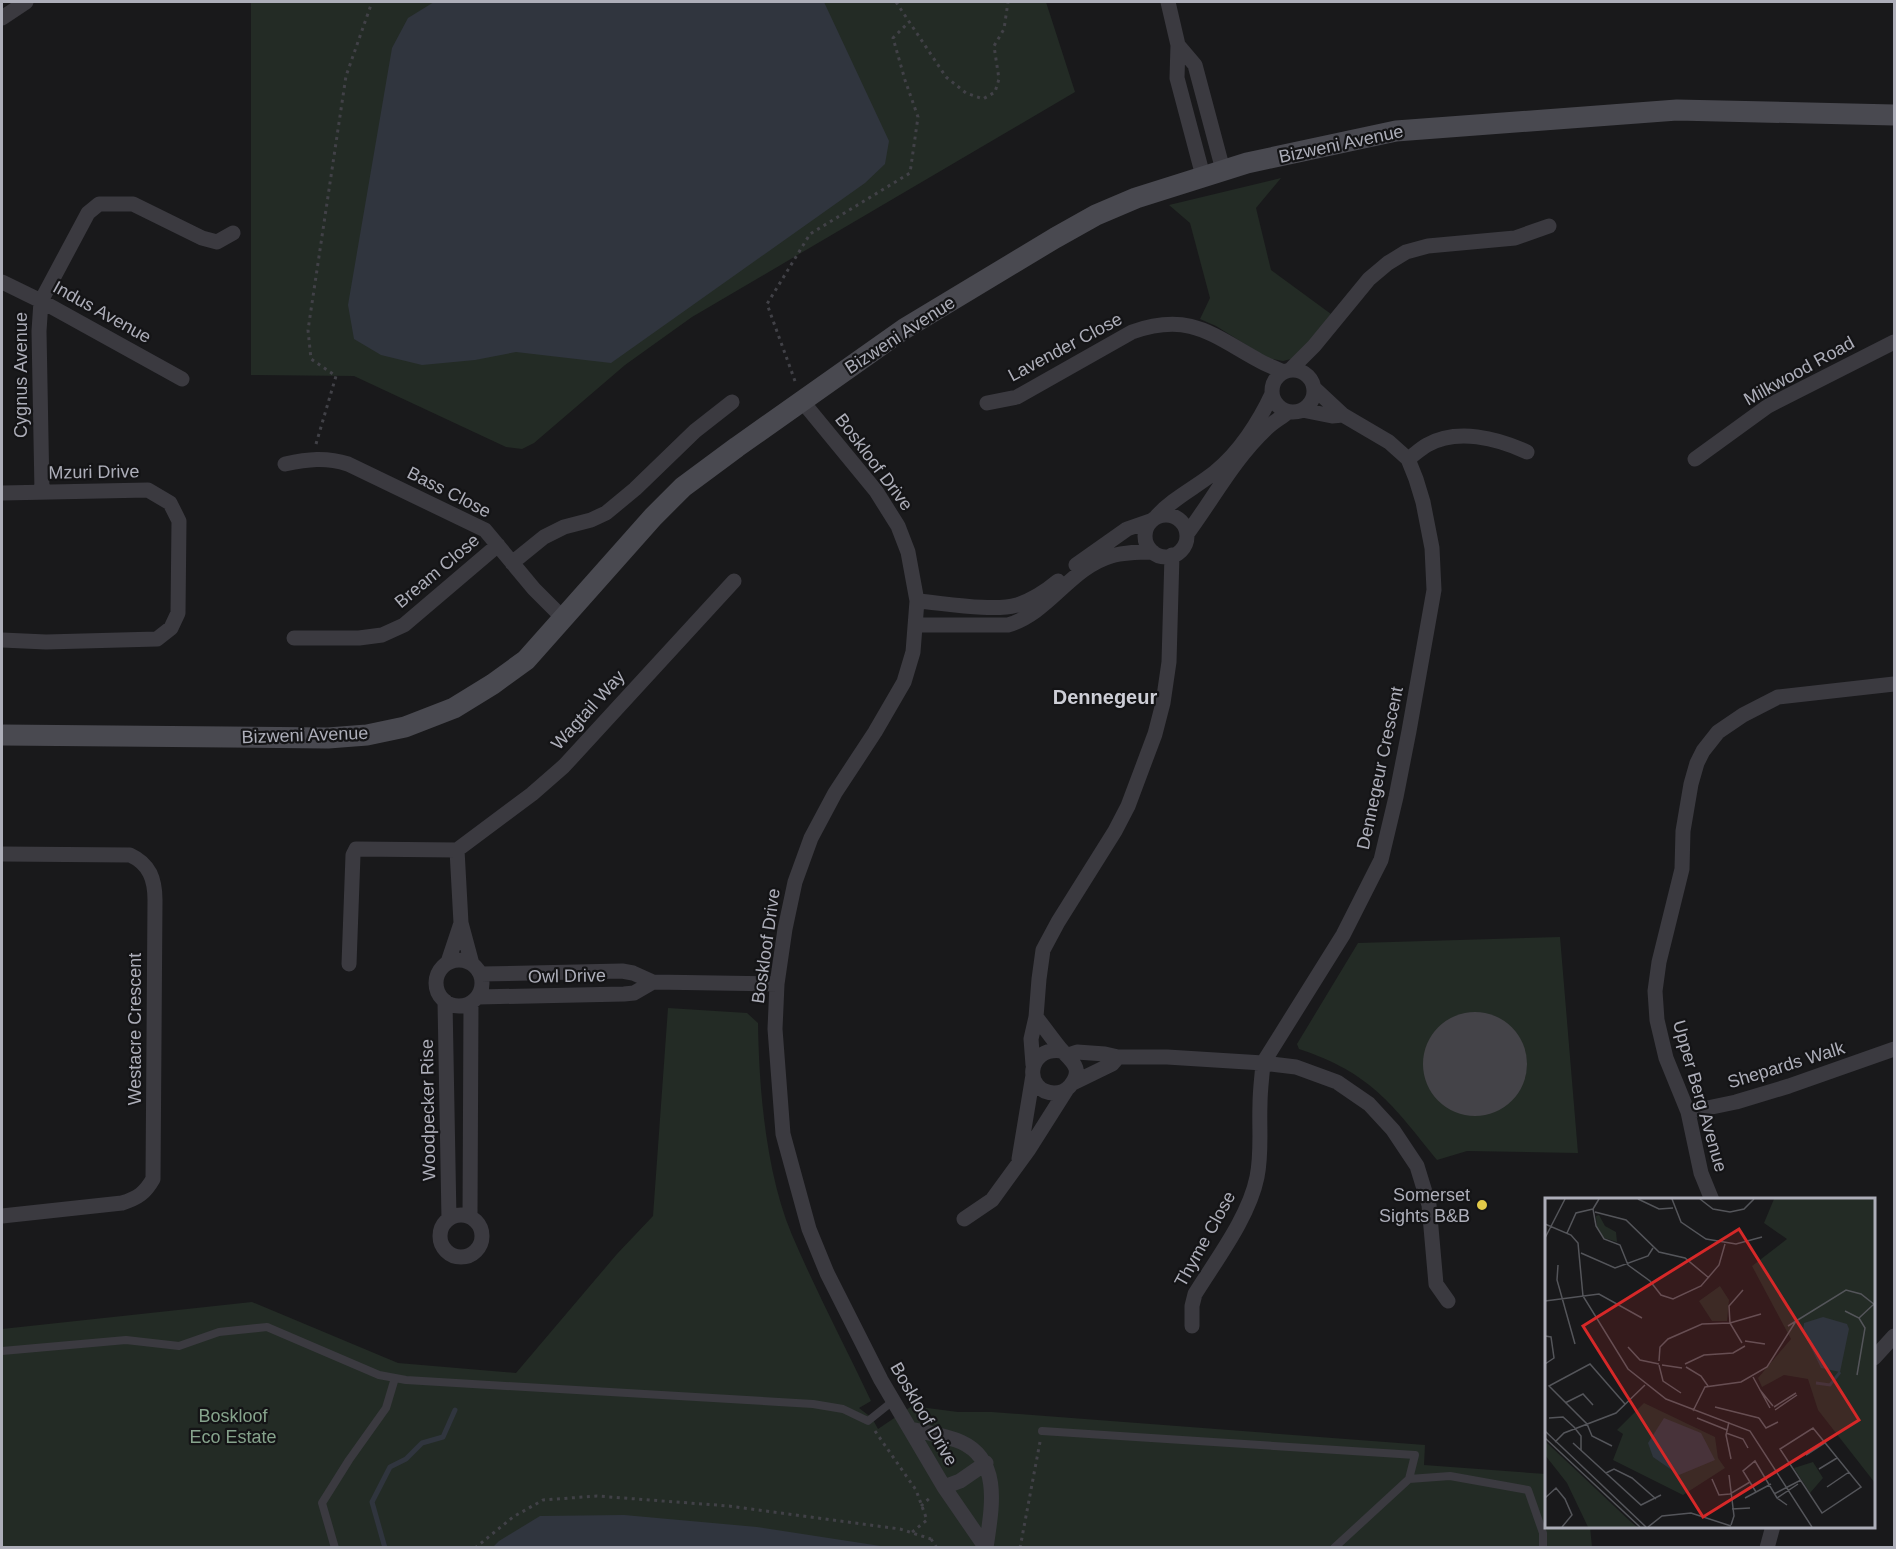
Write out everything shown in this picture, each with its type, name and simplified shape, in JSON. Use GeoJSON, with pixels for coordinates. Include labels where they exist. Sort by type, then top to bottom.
{"type":"FeatureCollection","features":[{"type":"Feature","properties":{"kind":"street"},"geometry":{"type":"LineString","coordinates":[[2,18],[26,2]]}},
{"type":"Feature","properties":{"kind":"street"},"geometry":{"type":"LineString","coordinates":[[1168,2],[1178,45],[1176,74],[1203,176]]}},
{"type":"Feature","properties":{"kind":"street"},"geometry":{"type":"LineString","coordinates":[[1178,45],[1195,65],[1223,170]]}},
{"type":"Feature","properties":{"kind":"street","name":"Bizweni Avenue"},"geometry":{"type":"LineString","coordinates":[[2,735],[328,738],[366,735],[405,727],[454,708],[526,660],[653,517],[683,488],[801,401],[904,329],[1085,220],[1136,198],[1203,176],[1357,138],[1442,126],[1677,110],[1894,115]]}},
{"type":"Feature","properties":{"kind":"street","name":"Cygnus Avenue"},"geometry":{"type":"LineString","coordinates":[[42,492],[39,331],[41,301],[88,213],[99,204],[133,204],[202,238],[217,242],[233,233]]}},
{"type":"Feature","properties":{"kind":"street"},"geometry":{"type":"LineString","coordinates":[[1287,371],[1314,346],[1369,279],[1388,262],[1406,252],[1428,246],[1515,238],[1549,226]]}},
{"type":"Feature","properties":{"kind":"street","name":"Indus Avenue"},"geometry":{"type":"LineString","coordinates":[[2,282],[182,379]]}},
{"type":"Feature","properties":{"kind":"street","name":"Lavender Close"},"geometry":{"type":"LineString","coordinates":[[987,404],[1017,397],[1132,332],[1152,325],[1172,323],[1210,332],[1260,361],[1287,371]]}},
{"type":"Feature","properties":{"kind":"street","name":"Milkwood Road"},"geometry":{"type":"LineString","coordinates":[[1695,459],[1768,406],[1894,342]]}},
{"type":"Feature","properties":{"kind":"street"},"geometry":{"type":"LineString","coordinates":[[915,625],[1008,625],[1038,609],[1090,566],[1109,556],[1121,553],[1153,552],[1166,557],[1173,555],[1184,547],[1187,534],[1267,428],[1311,401],[1314,346]]}},
{"type":"Feature","properties":{"kind":"street"},"geometry":{"type":"LineString","coordinates":[[1260,361],[1277,406],[1295,411]]}},
{"type":"Feature","properties":{"kind":"street"},"geometry":{"type":"LineString","coordinates":[[1153,552],[1148,547],[1145,534],[1153,519],[1165,507],[1216,472],[1227,461],[1264,411],[1278,375],[1296,370],[1311,382]]}},
{"type":"Feature","properties":{"kind":"street","name":"Dennegeur Crescent"},"geometry":{"type":"LineString","coordinates":[[1263,1063],[1343,935],[1374,875],[1387,837],[1410,731],[1434,590],[1432,548],[1423,502],[1408,459],[1389,442],[1343,415],[1311,382]]}},
{"type":"Feature","properties":{"kind":"street","name":"Boskloof Drive"},"geometry":{"type":"LineString","coordinates":[[801,401],[876,491],[898,526],[908,552],[917,601],[913,651],[904,682],[835,793],[811,838],[795,882],[777,984],[775,1029],[783,1134],[809,1229],[827,1273],[881,1380],[944,1487],[986,1548]]}},
{"type":"Feature","properties":{"kind":"street"},"geometry":{"type":"LineString","coordinates":[[512,563],[544,537],[564,527],[591,520],[606,513],[695,431],[732,402]]}},
{"type":"Feature","properties":{"kind":"street","name":"Dennegeur Crescent"},"geometry":{"type":"LineString","coordinates":[[1295,411],[1332,416],[1343,415]]}},
{"type":"Feature","properties":{"kind":"street"},"geometry":{"type":"LineString","coordinates":[[1408,459],[1427,445],[1443,439],[1471,436],[1504,441],[1527,452]]}},
{"type":"Feature","properties":{"kind":"street","name":"Bass Close"},"geometry":{"type":"LineString","coordinates":[[285,464],[311,459],[331,459],[348,464],[485,530],[534,589],[564,619]]}},
{"type":"Feature","properties":{"kind":"street","name":"Mzuri Drive"},"geometry":{"type":"LineString","coordinates":[[2,493],[148,490],[170,503],[179,520],[178,613],[171,628],[158,639],[46,642],[2,640]]}},
{"type":"Feature","properties":{"kind":"street"},"geometry":{"type":"LineString","coordinates":[[917,601],[970,606],[1014,606],[1046,590],[1081,561],[1127,529],[1169,515],[1176,517],[1185,527],[1187,534]]}},
{"type":"Feature","properties":{"kind":"street","name":"Bream Close"},"geometry":{"type":"LineString","coordinates":[[294,638],[358,638],[382,635],[404,625],[498,545]]}},
{"type":"Feature","properties":{"kind":"street"},"geometry":{"type":"LineString","coordinates":[[1118,1057],[1112,1064],[1059,1093],[1050,1093],[1042,1090],[1036,1083],[1031,1039],[1036,1017],[1043,950],[1128,806],[1155,734],[1163,703],[1169,662],[1173,555]]}},
{"type":"Feature","properties":{"kind":"street","name":"Wagtail Way"},"geometry":{"type":"LineString","coordinates":[[457,850],[532,794],[564,766],[734,580]]}},
{"type":"Feature","properties":{"kind":"street"},"geometry":{"type":"LineString","coordinates":[[969,625],[970,606]]}},
{"type":"Feature","properties":{"kind":"street"},"geometry":{"type":"LineString","coordinates":[[1014,606],[1017,622]]}},
{"type":"Feature","properties":{"kind":"street","name":"Upper Berg Avenue"},"geometry":{"type":"LineString","coordinates":[[1711,1198],[1701,1173],[1688,1112],[1666,1058],[1657,1020],[1655,992],[1659,962],[1682,869],[1683,831],[1697,763],[1718,732],[1750,711],[1778,697],[1894,684]]}},
{"type":"Feature","properties":{"kind":"street"},"geometry":{"type":"LineString","coordinates":[[349,964],[353,855],[356,849],[457,850],[461,923],[476,969],[483,982],[474,1000],[470,1217]]}},
{"type":"Feature","properties":{"kind":"street","name":"Westacre Crescent"},"geometry":{"type":"LineString","coordinates":[[2,854],[130,855],[137,858],[151,872],[155,884],[153,1179],[139,1197],[122,1203],[2,1216]]}},
{"type":"Feature","properties":{"kind":"street"},"geometry":{"type":"LineString","coordinates":[[448,962],[461,923]]}},
{"type":"Feature","properties":{"kind":"street"},"geometry":{"type":"LineString","coordinates":[[474,1000],[459,1006],[445,1002],[437,990],[436,982],[440,969],[448,962],[460,959],[476,969]]}},
{"type":"Feature","properties":{"kind":"street","name":"Owl Drive"},"geometry":{"type":"LineString","coordinates":[[476,969],[622,971],[653,982],[777,984]]}},
{"type":"Feature","properties":{"kind":"street","name":"Owl Drive"},"geometry":{"type":"LineString","coordinates":[[474,1000],[634,993],[653,982]]}},
{"type":"Feature","properties":{"kind":"street","name":"Woodpecker Rise"},"geometry":{"type":"LineString","coordinates":[[445,1002],[449,1219]]}},
{"type":"Feature","properties":{"kind":"street"},"geometry":{"type":"LineString","coordinates":[[964,1219],[987,1205],[1029,1149],[1070,1086],[1076,1068],[1036,1017]]}},
{"type":"Feature","properties":{"kind":"street","name":"Shepards Walk"},"geometry":{"type":"LineString","coordinates":[[1688,1112],[1736,1102],[1789,1086],[1894,1049]]}},
{"type":"Feature","properties":{"kind":"street"},"geometry":{"type":"LineString","coordinates":[[1019,1162],[1033,1070],[1037,1057],[1044,1052],[1053,1050],[1118,1057],[1167,1057],[1296,1067],[1337,1082],[1369,1104],[1393,1130],[1417,1166],[1429,1205],[1436,1284],[1448,1301]]}},
{"type":"Feature","properties":{"kind":"street","name":"Thyme Close"},"geometry":{"type":"LineString","coordinates":[[1192,1326],[1192,1306],[1195,1294],[1240,1219],[1257,1178],[1261,1150],[1260,1104],[1263,1063]]}},
{"type":"Feature","properties":{"kind":"street"},"geometry":{"type":"LineString","coordinates":[[459,1215],[470,1217],[480,1227],[481,1240],[475,1252],[462,1257],[449,1254],[441,1243],[441,1230],[449,1219],[459,1215]]}},
{"type":"Feature","properties":{"kind":"street"},"geometry":{"type":"LineString","coordinates":[[1875,1357],[1894,1336]]}},
{"type":"Feature","properties":{"kind":"street"},"geometry":{"type":"LineString","coordinates":[[911,1429],[960,1442],[980,1455],[986,1463],[992,1502],[986,1548]]}},
{"type":"Feature","properties":{"kind":"street"},"geometry":{"type":"LineString","coordinates":[[944,1487],[960,1482],[986,1463]]}},
{"type":"Feature","properties":{"kind":"street"},"geometry":{"type":"LineString","coordinates":[[1767,1548],[1773,1528]]}},
{"type":"Feature","properties":{"kind":"lane"},"geometry":{"type":"LineString","coordinates":[[2,1351],[126,1340],[180,1346],[219,1332],[267,1327],[379,1375],[395,1378],[813,1404],[843,1409],[868,1420],[894,1400]]}},
{"type":"Feature","properties":{"kind":"lane"},"geometry":{"type":"LineString","coordinates":[[335,1548],[322,1503],[386,1408],[395,1378]]}},
{"type":"Feature","properties":{"kind":"lane"},"geometry":{"type":"LineString","coordinates":[[1042,1431],[1415,1455],[1410,1479],[1334,1548]]}},
{"type":"Feature","properties":{"kind":"lane"},"geometry":{"type":"LineString","coordinates":[[1410,1479],[1450,1476],[1528,1490],[1544,1533],[1543,1548]]}},
{"type":"Feature","properties":{"kind":"path"},"geometry":{"type":"LineString","coordinates":[[311,459],[336,376],[311,359],[308,330],[346,76],[372,2]]}},
{"type":"Feature","properties":{"kind":"path"},"geometry":{"type":"LineString","coordinates":[[896,2],[946,77],[966,93],[983,99],[995,92],[999,79],[994,46],[1004,29],[1008,2]]}},
{"type":"Feature","properties":{"kind":"path"},"geometry":{"type":"LineString","coordinates":[[801,401],[767,304],[810,234],[910,172],[918,117],[904,80],[893,38],[909,22]]}},
{"type":"Feature","properties":{"kind":"path"},"geometry":{"type":"LineString","coordinates":[[868,1420],[916,1490],[927,1520],[911,1533]]}},
{"type":"Feature","properties":{"kind":"path"},"geometry":{"type":"LineString","coordinates":[[1020,1548],[1042,1431]]}},
{"type":"Feature","properties":{"kind":"path"},"geometry":{"type":"LineString","coordinates":[[475,1548],[513,1517],[543,1500],[597,1496],[729,1506],[900,1529],[932,1538],[937,1548]]}},
{"type":"Feature","properties":{"kind":"green space"},"geometry":{"type":"Polygon","coordinates":[[[251,2],[1046,2],[1075,92],[692,317],[625,365],[534,443],[522,449],[506,447],[354,376],[251,375],[251,2]]]}},
{"type":"Feature","properties":{"kind":"green space"},"geometry":{"type":"Polygon","coordinates":[[[1281,178],[1256,208],[1271,270],[1331,314],[1305,350],[1283,361],[1267,358],[1216,326],[1200,319],[1210,298],[1190,223],[1169,205],[1281,178]]]}},
{"type":"Feature","properties":{"kind":"green space"},"geometry":{"type":"Polygon","coordinates":[[[1560,937],[1578,1153],[1467,1151],[1437,1160],[1407,1122],[1378,1092],[1345,1069],[1299,1049],[1297,1044],[1358,943],[1560,937]]]}},
{"type":"Feature","properties":{"kind":"green space","name":"Boskloof Eco Estate"},"geometry":{"type":"Polygon","coordinates":[[[668,1008],[747,1013],[758,1023],[762,1103],[770,1158],[783,1211],[811,1277],[871,1401],[859,1408],[872,1418],[878,1429],[912,1406],[958,1412],[992,1412],[1425,1445],[1424,1465],[1545,1474],[1545,1528],[1590,1528],[1592,1547],[2,1547],[2,1329],[252,1302],[398,1363],[516,1373],[617,1254],[653,1216],[668,1008]]]}},
{"type":"Feature","properties":{"kind":"shaded area"},"geometry":{"type":"Polygon","coordinates":[[[434,2],[824,2],[889,141],[885,164],[865,183],[611,363],[516,352],[475,360],[422,365],[381,355],[354,339],[348,305],[392,48],[408,18],[434,2]]]}},
{"type":"Feature","properties":{"kind":"shaded area"},"geometry":{"type":"Polygon","coordinates":[[[624,1515],[757,1527],[887,1547],[493,1547],[540,1516],[624,1515]]]}},
{"type":"Feature","properties":{"kind":"building"},"geometry":{"type":"Polygon","coordinates":[[[1475,1012],[1495,1016],[1512,1027],[1523,1044],[1527,1064],[1523,1084],[1512,1101],[1495,1112],[1475,1116],[1455,1112],[1438,1101],[1427,1084],[1423,1064],[1427,1044],[1438,1027],[1455,1016],[1475,1012]]]}},
{"type":"Feature","properties":{"kind":"waterway"},"geometry":{"type":"LineString","coordinates":[[385,1548],[372,1502],[390,1467],[406,1459],[422,1443],[443,1437],[455,1410]]}},
{"type":"Feature","properties":{"kind":"place","name":"Somerset Sights B&B"},"geometry":{"type":"Point","coordinates":[1482,1205]}},
{"type":"Feature","properties":{"kind":"district","name":"Dennegeur"},"geometry":{"type":"Point","coordinates":[1105,697]}}]}
